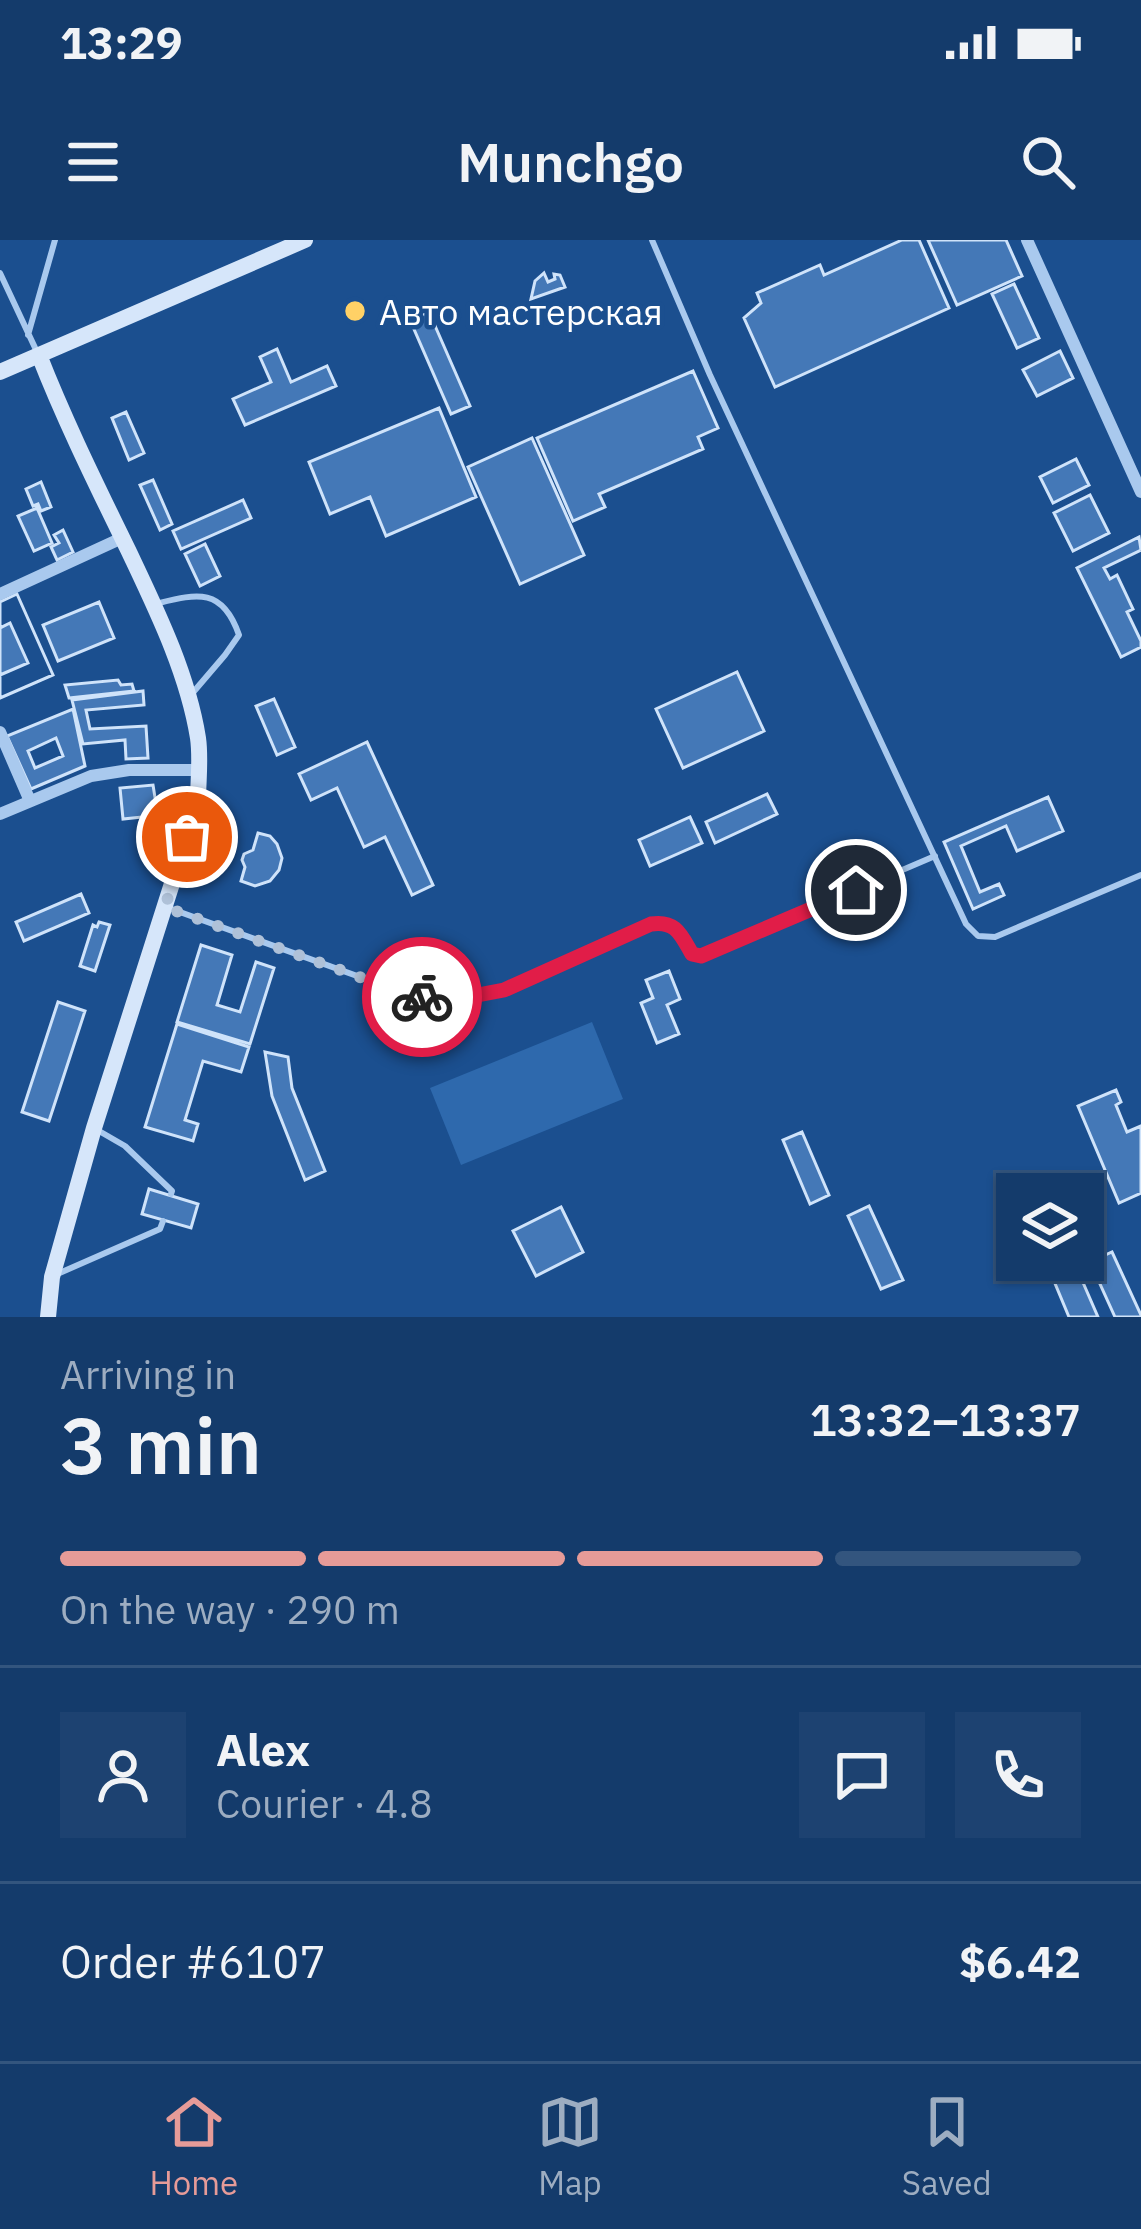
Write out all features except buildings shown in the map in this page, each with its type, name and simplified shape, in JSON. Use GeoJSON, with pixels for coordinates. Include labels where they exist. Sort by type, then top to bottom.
{"type":"FeatureCollection","features":[{"type":"Feature","properties":{"kind":"street"},"geometry":{"type":"LineString","coordinates":[[0,372],[304,240]]}},
{"type":"Feature","properties":{"kind":"street"},"geometry":{"type":"LineString","coordinates":[[1027,240],[1141,492]]}},
{"type":"Feature","properties":{"kind":"street"},"geometry":{"type":"LineString","coordinates":[[39,355],[154,604],[198,739],[198,802],[94,1129],[52,1277],[48,1317]]}},
{"type":"Feature","properties":{"kind":"street"},"geometry":{"type":"LineString","coordinates":[[0,594],[122,538]]}},
{"type":"Feature","properties":{"kind":"street"},"geometry":{"type":"LineString","coordinates":[[0,732],[29,801]]}},
{"type":"Feature","properties":{"kind":"street"},"geometry":{"type":"LineString","coordinates":[[0,814],[91,776],[129,770],[198,770]]}},
{"type":"Feature","properties":{"kind":"lane"},"geometry":{"type":"LineString","coordinates":[[28,335],[55,240]]}},
{"type":"Feature","properties":{"kind":"lane"},"geometry":{"type":"LineString","coordinates":[[652,240],[966,925],[978,936],[995,937],[1141,875]]}},
{"type":"Feature","properties":{"kind":"lane"},"geometry":{"type":"LineString","coordinates":[[0,273],[39,355]]}},
{"type":"Feature","properties":{"kind":"lane"},"geometry":{"type":"LineString","coordinates":[[154,604],[194,594],[214,600],[232,614],[239,634],[188,699]]}},
{"type":"Feature","properties":{"kind":"lane"},"geometry":{"type":"LineString","coordinates":[[165,907],[407,994],[446,1001],[504,990],[651,924],[676,927],[692,954],[701,956],[934,856]]}},
{"type":"Feature","properties":{"kind":"lane"},"geometry":{"type":"LineString","coordinates":[[94,1129],[125,1146],[171,1194]]}},
{"type":"Feature","properties":{"kind":"lane"},"geometry":{"type":"LineString","coordinates":[[52,1277],[160,1229],[163,1221]]}},
{"type":"Feature","properties":{"kind":"shaded area"},"geometry":{"type":"Polygon","coordinates":[[[592,1022],[623,1099],[461,1165],[430,1088],[592,1022]]]}},
{"type":"Feature","properties":{"kind":"way so far"},"geometry":{"type":"LineString","coordinates":[[187,837],[165,907],[422,997]]}},
{"type":"Feature","properties":{"kind":"place","name":"Авто мастерская"},"geometry":{"type":"Point","coordinates":[355,311]}},
{"type":"Feature","properties":{"kind":"route"},"geometry":{"type":"LineString","coordinates":[[422,997],[446,1001],[504,990],[663,922],[676,927],[692,954],[701,956],[856,890]]}}]}
